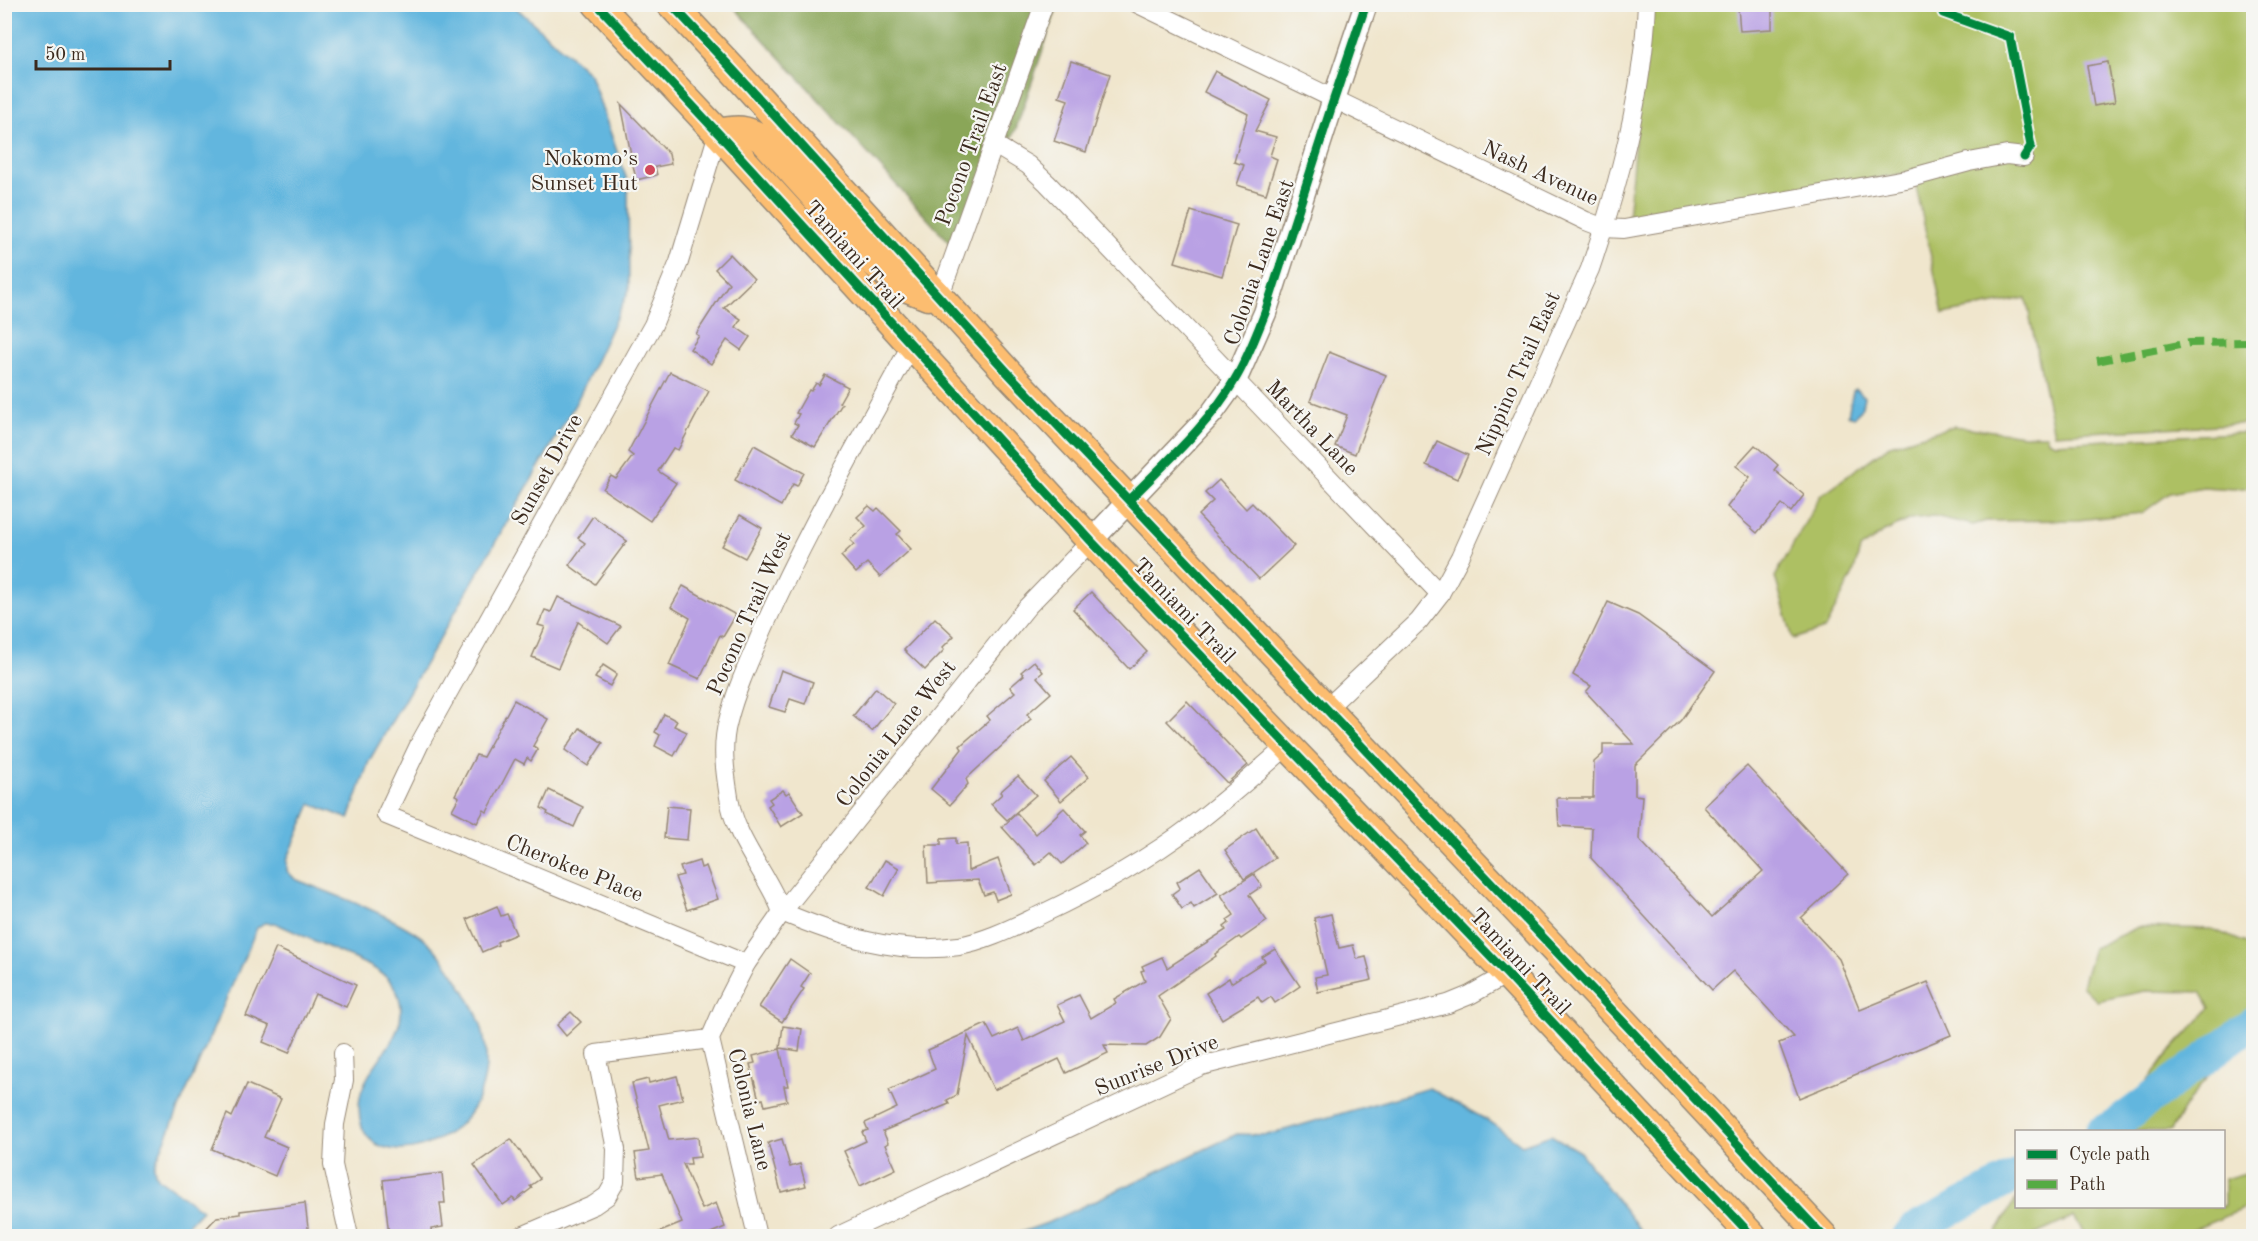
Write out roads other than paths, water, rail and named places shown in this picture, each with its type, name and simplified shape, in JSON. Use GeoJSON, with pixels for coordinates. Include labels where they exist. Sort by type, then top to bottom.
{"type":"FeatureCollection","features":[{"type":"Feature","properties":{"kind":"main road","name":"Tamiami Trail"},"geometry":{"type":"LineString","coordinates":[[597,4],[1091,541],[1507,974],[1752,1236]]}},
{"type":"Feature","properties":{"kind":"main road","name":"Tamiami Trail"},"geometry":{"type":"LineString","coordinates":[[671,4],[939,298],[1814,1227]]}},
{"type":"Feature","properties":{"kind":"main road"},"geometry":{"type":"LineString","coordinates":[[718,134],[737,130],[749,131],[763,139],[876,264],[903,286],[939,298]]}},
{"type":"Feature","properties":{"kind":"street","name":"Pocono Trail East"},"geometry":{"type":"LineString","coordinates":[[939,298],[1044,4]]}},
{"type":"Feature","properties":{"kind":"street","name":"Nash Avenue"},"geometry":{"type":"LineString","coordinates":[[1138,4],[1604,228],[1624,229],[1906,179],[1969,162],[2007,155],[2024,157]]}},
{"type":"Feature","properties":{"kind":"street","name":"Colonia Lane East"},"geometry":{"type":"LineString","coordinates":[[1091,541],[1212,413],[1235,381],[1265,313],[1366,4]]}},
{"type":"Feature","properties":{"kind":"street","name":"Nippino Trail East"},"geometry":{"type":"LineString","coordinates":[[1326,709],[1419,621],[1440,594],[1460,557],[1557,344],[1590,269],[1604,228],[1635,106],[1643,59],[1647,4]]}},
{"type":"Feature","properties":{"kind":"street","name":"Sunset Drive"},"geometry":{"type":"LineString","coordinates":[[386,814],[420,743],[653,325],[680,262],[718,134]]}},
{"type":"Feature","properties":{"kind":"street","name":"Martha Lane"},"geometry":{"type":"LineString","coordinates":[[995,145],[1028,165],[1047,183],[1440,594]]}},
{"type":"Feature","properties":{"kind":"street","name":"Pocono Trail West"},"geometry":{"type":"LineString","coordinates":[[782,912],[769,882],[734,822],[725,767],[724,743],[728,721],[785,579],[911,345]]}},
{"type":"Feature","properties":{"kind":"street","name":"Colonia Lane West"},"geometry":{"type":"LineString","coordinates":[[746,963],[782,912],[1027,607],[1091,541]]}},
{"type":"Feature","properties":{"kind":"street"},"geometry":{"type":"LineString","coordinates":[[782,912],[840,934],[873,943],[903,947],[960,945],[988,938],[1044,914],[1150,855],[1217,806],[1287,746]]}},
{"type":"Feature","properties":{"kind":"street","name":"Cherokee Place"},"geometry":{"type":"LineString","coordinates":[[386,814],[746,963]]}},
{"type":"Feature","properties":{"kind":"street","name":"Colonia Lane"},"geometry":{"type":"LineString","coordinates":[[746,963],[710,1039],[757,1236]]}},
{"type":"Feature","properties":{"kind":"street","name":"Sunrise Drive"},"geometry":{"type":"LineString","coordinates":[[838,1236],[1201,1066],[1448,1004],[1470,995],[1507,974]]}},
{"type":"Feature","properties":{"kind":"street"},"geometry":{"type":"LineString","coordinates":[[522,1236],[594,1205],[607,1196],[615,1182],[616,1149],[596,1054],[710,1039]]}},
{"type":"Feature","properties":{"kind":"street"},"geometry":{"type":"LineString","coordinates":[[343,1053],[344,1080],[334,1133],[333,1164],[349,1236]]}},
{"type":"Feature","properties":{"kind":"water"},"geometry":{"type":"Polygon","coordinates":[[[5,4],[513,5],[590,74],[628,183],[629,290],[577,401],[369,761],[349,819],[311,804],[287,860],[287,871],[295,879],[387,917],[421,937],[440,955],[463,988],[483,1033],[486,1064],[480,1093],[465,1119],[434,1142],[404,1150],[396,1150],[374,1143],[362,1127],[359,1112],[360,1097],[368,1076],[396,1034],[401,1010],[397,992],[388,979],[372,967],[275,923],[264,923],[257,928],[154,1166],[159,1179],[202,1210],[177,1236],[5,1236],[5,4]]]}},
{"type":"Feature","properties":{"kind":"water"},"geometry":{"type":"Polygon","coordinates":[[[1856,389],[1864,397],[1861,410],[1854,417],[1848,415],[1853,391],[1856,389]]]}},
{"type":"Feature","properties":{"kind":"water"},"geometry":{"type":"Polygon","coordinates":[[[1429,1088],[1492,1123],[1522,1145],[1551,1135],[1580,1152],[1645,1236],[1011,1236],[1047,1223],[1237,1134],[1267,1135],[1429,1088]]]}},
{"type":"Feature","properties":{"kind":"waterway"},"geometry":{"type":"LineString","coordinates":[[2105,1130],[2119,1122],[2254,1022]]}},
{"type":"Feature","properties":{"kind":"waterway"},"geometry":{"type":"LineString","coordinates":[[1908,1236],[1913,1230],[2015,1177]]}},
{"type":"Feature","properties":{"kind":"place","name":"Nokomo’s Sunset Hut"},"geometry":{"type":"Point","coordinates":[650,170]}}]}
